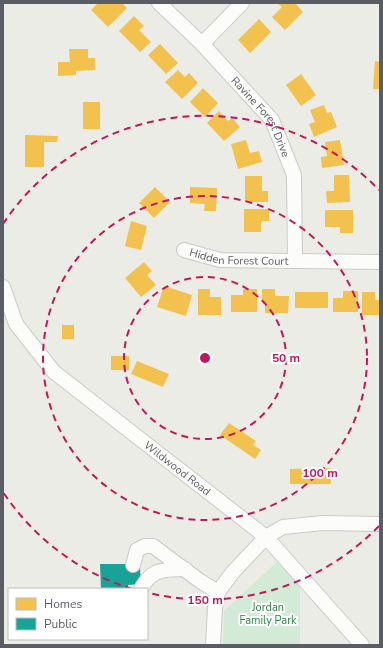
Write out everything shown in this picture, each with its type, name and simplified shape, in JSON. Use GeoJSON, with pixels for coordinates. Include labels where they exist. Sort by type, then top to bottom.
{"type":"FeatureCollection","features":[{"type":"Feature","properties":{"kind":"street","name":"Ravine Forest Drive"},"geometry":{"type":"LineString","coordinates":[[159,3],[202,44],[272,120],[294,175],[295,261]]}},
{"type":"Feature","properties":{"kind":"street"},"geometry":{"type":"LineString","coordinates":[[202,44],[242,3]]}},
{"type":"Feature","properties":{"kind":"street","name":"Hidden Forest Court"},"geometry":{"type":"LineString","coordinates":[[184,250],[220,260],[380,262]]}},
{"type":"Feature","properties":{"kind":"street","name":"Wildwood Road"},"geometry":{"type":"LineString","coordinates":[[3,287],[9,324],[54,372],[266,537],[362,645]]}},
{"type":"Feature","properties":{"kind":"street"},"geometry":{"type":"LineString","coordinates":[[213,645],[214,608],[218,592],[233,572],[266,537],[283,527],[323,523],[380,524]]}},
{"type":"Feature","properties":{"kind":"street"},"geometry":{"type":"LineString","coordinates":[[133,565],[137,550],[145,546],[153,546],[218,592]]}},
{"type":"Feature","properties":{"kind":"street"},"geometry":{"type":"LineString","coordinates":[[142,588],[147,578],[154,572],[185,569]]}},
{"type":"Feature","properties":{"kind":"green space","name":"Jordan Family Park"},"geometry":{"type":"Polygon","coordinates":[[[279,560],[300,584],[300,645],[223,645],[224,611],[279,560]]]}},
{"type":"Feature","properties":{"kind":"building: Homes"},"geometry":{"type":"Polygon","coordinates":[[[98,3],[122,3],[127,8],[108,27],[91,10],[98,3]]]}},
{"type":"Feature","properties":{"kind":"building: Homes"},"geometry":{"type":"Polygon","coordinates":[[[277,3],[295,3],[303,12],[285,30],[272,17],[282,7],[277,3]]]}},
{"type":"Feature","properties":{"kind":"building: Homes"},"geometry":{"type":"Polygon","coordinates":[[[134,16],[144,26],[139,30],[151,42],[140,52],[119,31],[134,16]]]}},
{"type":"Feature","properties":{"kind":"building: Homes"},"geometry":{"type":"Polygon","coordinates":[[[259,19],[271,32],[250,53],[238,40],[259,19]]]}},
{"type":"Feature","properties":{"kind":"building: Homes"},"geometry":{"type":"Polygon","coordinates":[[[160,44],[178,63],[166,74],[148,55],[160,44]]]}},
{"type":"Feature","properties":{"kind":"building: Homes"},"geometry":{"type":"Polygon","coordinates":[[[69,49],[88,49],[88,58],[95,58],[95,70],[76,71],[76,75],[58,76],[58,62],[70,62],[69,49]]]}},
{"type":"Feature","properties":{"kind":"building: Homes"},"geometry":{"type":"Polygon","coordinates":[[[375,61],[380,62],[380,89],[373,89],[375,61]]]}},
{"type":"Feature","properties":{"kind":"building: Homes"},"geometry":{"type":"Polygon","coordinates":[[[178,70],[185,77],[189,73],[198,83],[182,99],[165,82],[178,70]]]}},
{"type":"Feature","properties":{"kind":"building: Homes"},"geometry":{"type":"Polygon","coordinates":[[[301,74],[316,95],[301,106],[286,85],[301,74]]]}},
{"type":"Feature","properties":{"kind":"building: Homes"},"geometry":{"type":"Polygon","coordinates":[[[203,88],[218,103],[205,117],[190,102],[203,88]]]}},
{"type":"Feature","properties":{"kind":"building: Homes"},"geometry":{"type":"Polygon","coordinates":[[[83,102],[100,102],[100,129],[83,129],[83,102]]]}},
{"type":"Feature","properties":{"kind":"building: Homes"},"geometry":{"type":"Polygon","coordinates":[[[324,105],[327,113],[331,112],[337,127],[314,137],[309,124],[315,122],[310,110],[324,105]]]}},
{"type":"Feature","properties":{"kind":"building: Homes"},"geometry":{"type":"Polygon","coordinates":[[[219,111],[228,121],[232,118],[240,127],[224,141],[207,123],[219,111]]]}},
{"type":"Feature","properties":{"kind":"building: Homes"},"geometry":{"type":"Polygon","coordinates":[[[25,135],[58,136],[57,142],[44,142],[44,167],[25,167],[25,135]]]}},
{"type":"Feature","properties":{"kind":"building: Homes"},"geometry":{"type":"Polygon","coordinates":[[[246,140],[250,153],[259,151],[262,162],[238,169],[231,144],[246,140]]]}},
{"type":"Feature","properties":{"kind":"building: Homes"},"geometry":{"type":"Polygon","coordinates":[[[340,140],[344,165],[322,168],[321,157],[327,156],[325,142],[340,140]]]}},
{"type":"Feature","properties":{"kind":"building: Homes"},"geometry":{"type":"Polygon","coordinates":[[[334,175],[349,175],[350,202],[327,203],[326,191],[334,191],[334,175]]]}},
{"type":"Feature","properties":{"kind":"building: Homes"},"geometry":{"type":"Polygon","coordinates":[[[245,176],[262,176],[262,191],[268,191],[268,202],[245,202],[245,176]]]}},
{"type":"Feature","properties":{"kind":"building: Homes"},"geometry":{"type":"Polygon","coordinates":[[[155,187],[170,202],[154,218],[139,203],[155,187]]]}},
{"type":"Feature","properties":{"kind":"building: Homes"},"geometry":{"type":"Polygon","coordinates":[[[190,187],[217,188],[216,211],[204,211],[205,204],[190,203],[190,187]]]}},
{"type":"Feature","properties":{"kind":"building: Homes"},"geometry":{"type":"Polygon","coordinates":[[[244,209],[269,209],[269,221],[261,221],[261,232],[244,232],[244,209]]]}},
{"type":"Feature","properties":{"kind":"building: Homes"},"geometry":{"type":"Polygon","coordinates":[[[325,210],[353,210],[353,233],[340,233],[340,227],[325,227],[325,210]]]}},
{"type":"Feature","properties":{"kind":"building: Homes"},"geometry":{"type":"Polygon","coordinates":[[[131,221],[147,226],[141,250],[125,246],[131,221]]]}},
{"type":"Feature","properties":{"kind":"building: Homes"},"geometry":{"type":"Polygon","coordinates":[[[144,262],[152,271],[147,275],[156,285],[141,297],[125,278],[144,262]]]}},
{"type":"Feature","properties":{"kind":"building: Homes"},"geometry":{"type":"Polygon","coordinates":[[[164,286],[192,295],[186,316],[157,307],[164,286]]]}},
{"type":"Feature","properties":{"kind":"building: Homes"},"geometry":{"type":"Polygon","coordinates":[[[198,289],[210,289],[210,297],[221,297],[221,315],[198,315],[198,289]]]}},
{"type":"Feature","properties":{"kind":"building: Homes"},"geometry":{"type":"Polygon","coordinates":[[[243,289],[257,289],[257,312],[231,312],[231,295],[243,295],[243,289]]]}},
{"type":"Feature","properties":{"kind":"building: Homes"},"geometry":{"type":"Polygon","coordinates":[[[262,289],[275,289],[275,296],[289,296],[288,313],[265,313],[265,303],[262,303],[262,289]]]}},
{"type":"Feature","properties":{"kind":"building: Homes"},"geometry":{"type":"Polygon","coordinates":[[[343,291],[358,291],[358,312],[333,312],[333,298],[343,298],[343,291]]]}},
{"type":"Feature","properties":{"kind":"building: Homes"},"geometry":{"type":"Polygon","coordinates":[[[295,292],[328,292],[328,308],[295,308],[295,292]]]}},
{"type":"Feature","properties":{"kind":"building: Homes"},"geometry":{"type":"Polygon","coordinates":[[[362,292],[375,292],[375,300],[380,300],[380,315],[362,315],[362,292]]]}},
{"type":"Feature","properties":{"kind":"building: Homes"},"geometry":{"type":"Polygon","coordinates":[[[62,325],[74,325],[74,339],[62,339],[62,325]]]}},
{"type":"Feature","properties":{"kind":"building: Homes"},"geometry":{"type":"Polygon","coordinates":[[[111,356],[129,356],[129,370],[111,370],[111,356]]]}},
{"type":"Feature","properties":{"kind":"building: Homes"},"geometry":{"type":"Polygon","coordinates":[[[137,361],[169,374],[163,387],[131,374],[137,361]]]}},
{"type":"Feature","properties":{"kind":"building: Homes"},"geometry":{"type":"Polygon","coordinates":[[[229,423],[256,441],[253,445],[261,450],[255,459],[220,435],[229,423]]]}},
{"type":"Feature","properties":{"kind":"building: Homes"},"geometry":{"type":"Polygon","coordinates":[[[330,468],[331,484],[290,484],[290,469],[330,468]]]}},
{"type":"Feature","properties":{"kind":"building: Public"},"geometry":{"type":"Polygon","coordinates":[[[100,564],[128,564],[128,568],[140,568],[141,584],[128,585],[128,588],[101,588],[100,564]]]}}]}
